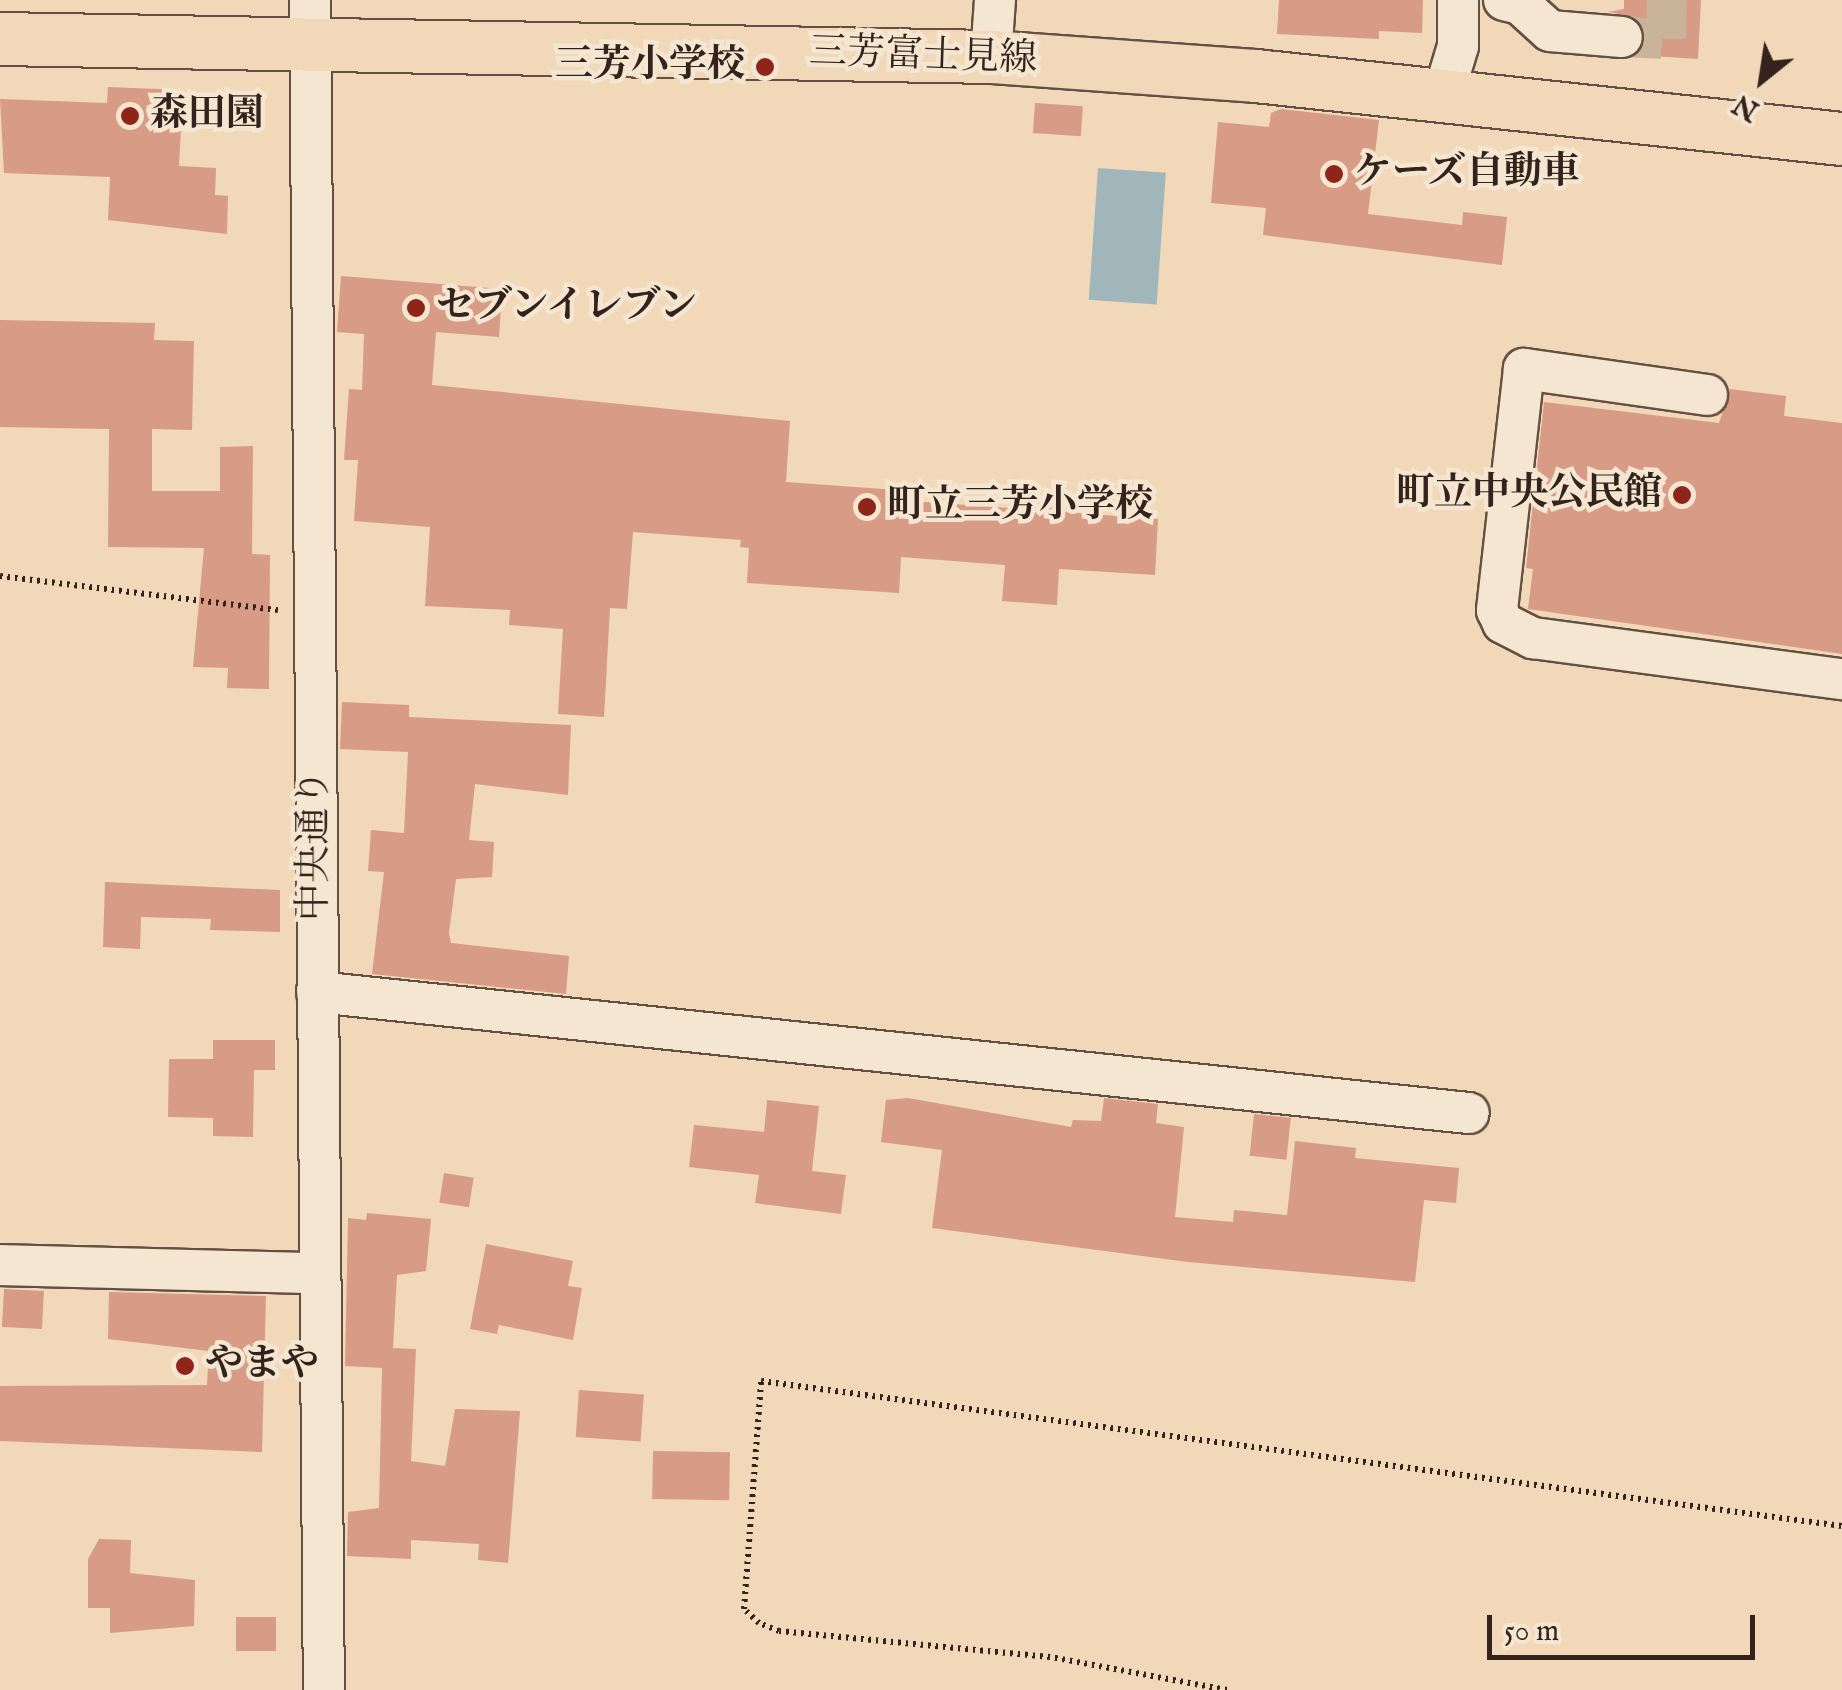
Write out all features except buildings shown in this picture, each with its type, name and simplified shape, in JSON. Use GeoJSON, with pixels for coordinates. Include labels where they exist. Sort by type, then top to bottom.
{"type":"FeatureCollection","features":[{"type":"Feature","properties":{"kind":"main road","name":"三芳富士見線"},"geometry":{"type":"LineString","coordinates":[[0,39],[312,23],[991,57],[1443,96],[1842,139]]}},
{"type":"Feature","properties":{"kind":"street"},"geometry":{"type":"LineString","coordinates":[[991,57],[994,0]]}},
{"type":"Feature","properties":{"kind":"street"},"geometry":{"type":"LineString","coordinates":[[1443,96],[1458,46],[1458,0]]}},
{"type":"Feature","properties":{"kind":"street"},"geometry":{"type":"LineString","coordinates":[[1504,0],[1520,4],[1550,31],[1622,37]]}},
{"type":"Feature","properties":{"kind":"street","name":"中央通り"},"geometry":{"type":"LineString","coordinates":[[312,23],[316,1273],[324,1690]]}},
{"type":"Feature","properties":{"kind":"street"},"geometry":{"type":"LineString","coordinates":[[1707,395],[1524,369],[1498,610],[1504,623],[1533,638],[1842,679]]}},
{"type":"Feature","properties":{"kind":"street"},"geometry":{"type":"LineString","coordinates":[[316,992],[1470,1113]]}},
{"type":"Feature","properties":{"kind":"street"},"geometry":{"type":"LineString","coordinates":[[0,1265],[316,1273]]}},
{"type":"Feature","properties":{"kind":"path"},"geometry":{"type":"LineString","coordinates":[[0,576],[314,614]]}},
{"type":"Feature","properties":{"kind":"path"},"geometry":{"type":"LineString","coordinates":[[1227,1690],[1050,1658],[778,1631],[759,1623],[744,1609],[762,1382],[1842,1526]]}},
{"type":"Feature","properties":{"kind":"water"},"geometry":{"type":"Polygon","coordinates":[[[1098,168],[1166,173],[1157,304],[1089,300],[1098,168]]]}},
{"type":"Feature","properties":{"kind":"tunnel"},"geometry":{"type":"LineString","coordinates":[[1622,37],[1666,39],[1667,0]]}},
{"type":"Feature","properties":{"kind":"place","name":"三芳小学校"},"geometry":{"type":"Point","coordinates":[765,67]}},
{"type":"Feature","properties":{"kind":"place","name":"森田園"},"geometry":{"type":"Point","coordinates":[130,116]}},
{"type":"Feature","properties":{"kind":"place","name":"ケーズ自動車"},"geometry":{"type":"Point","coordinates":[1334,174]}},
{"type":"Feature","properties":{"kind":"place","name":"セブンイレブン"},"geometry":{"type":"Point","coordinates":[416,308]}},
{"type":"Feature","properties":{"kind":"place","name":"町立中央公民館"},"geometry":{"type":"Point","coordinates":[1682,495]}},
{"type":"Feature","properties":{"kind":"place","name":"町立三芳小学校"},"geometry":{"type":"Point","coordinates":[867,507]}},
{"type":"Feature","properties":{"kind":"place","name":"やまや"},"geometry":{"type":"Point","coordinates":[185,1366]}}]}
